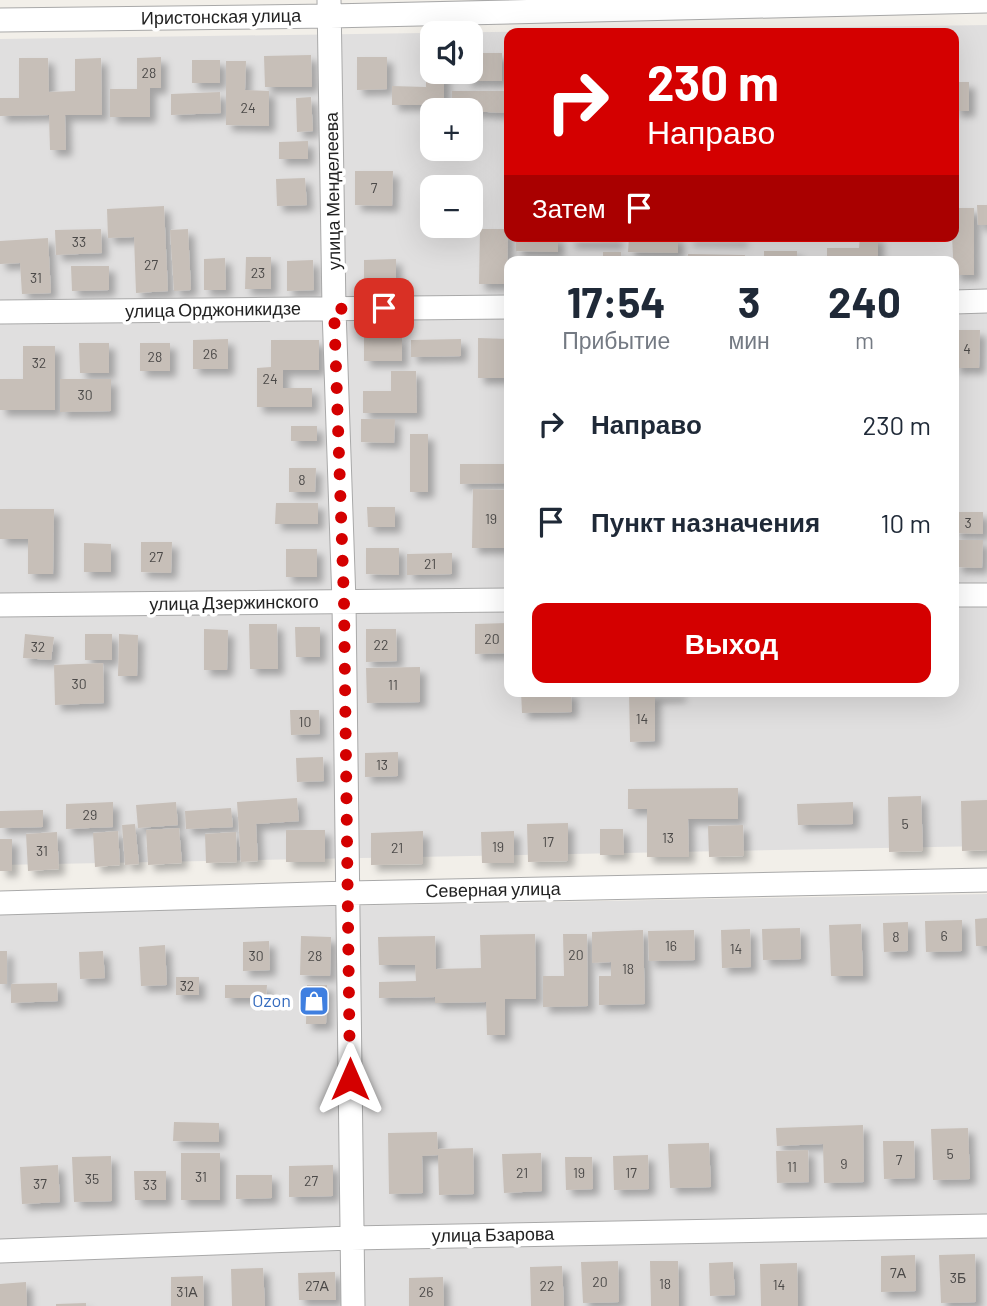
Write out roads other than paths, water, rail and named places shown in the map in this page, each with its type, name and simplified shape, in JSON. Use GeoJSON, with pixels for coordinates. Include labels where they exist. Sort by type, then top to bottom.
{"type":"FeatureCollection","features":[{"type":"Feature","properties":{"kind":"street","name":"Иристонская улица"},"geometry":{"type":"LineString","coordinates":[[0,20],[330,8],[987,1]]}},
{"type":"Feature","properties":{"kind":"street","name":"улица Менделеева"},"geometry":{"type":"LineString","coordinates":[[330,8],[334,309],[344,602],[353,1306]]}},
{"type":"Feature","properties":{"kind":"street"},"geometry":{"type":"LineString","coordinates":[[959,302],[987,301]]}},
{"type":"Feature","properties":{"kind":"street","name":"улица Орджоникидзе"},"geometry":{"type":"LineString","coordinates":[[0,312],[504,307]]}},
{"type":"Feature","properties":{"kind":"street"},"geometry":{"type":"LineString","coordinates":[[959,595],[987,595]]}},
{"type":"Feature","properties":{"kind":"street","name":"улица Дзержинского"},"geometry":{"type":"LineString","coordinates":[[0,606],[504,600]]}},
{"type":"Feature","properties":{"kind":"street","name":"Северная улица"},"geometry":{"type":"LineString","coordinates":[[0,903],[349,892],[987,880]]}},
{"type":"Feature","properties":{"kind":"street","name":"улица Бзарова"},"geometry":{"type":"LineString","coordinates":[[0,1251],[351,1238],[987,1226]]}},
{"type":"Feature","properties":{"kind":"place","name":"Ozon"},"geometry":{"type":"Point","coordinates":[314,1001]}}]}
